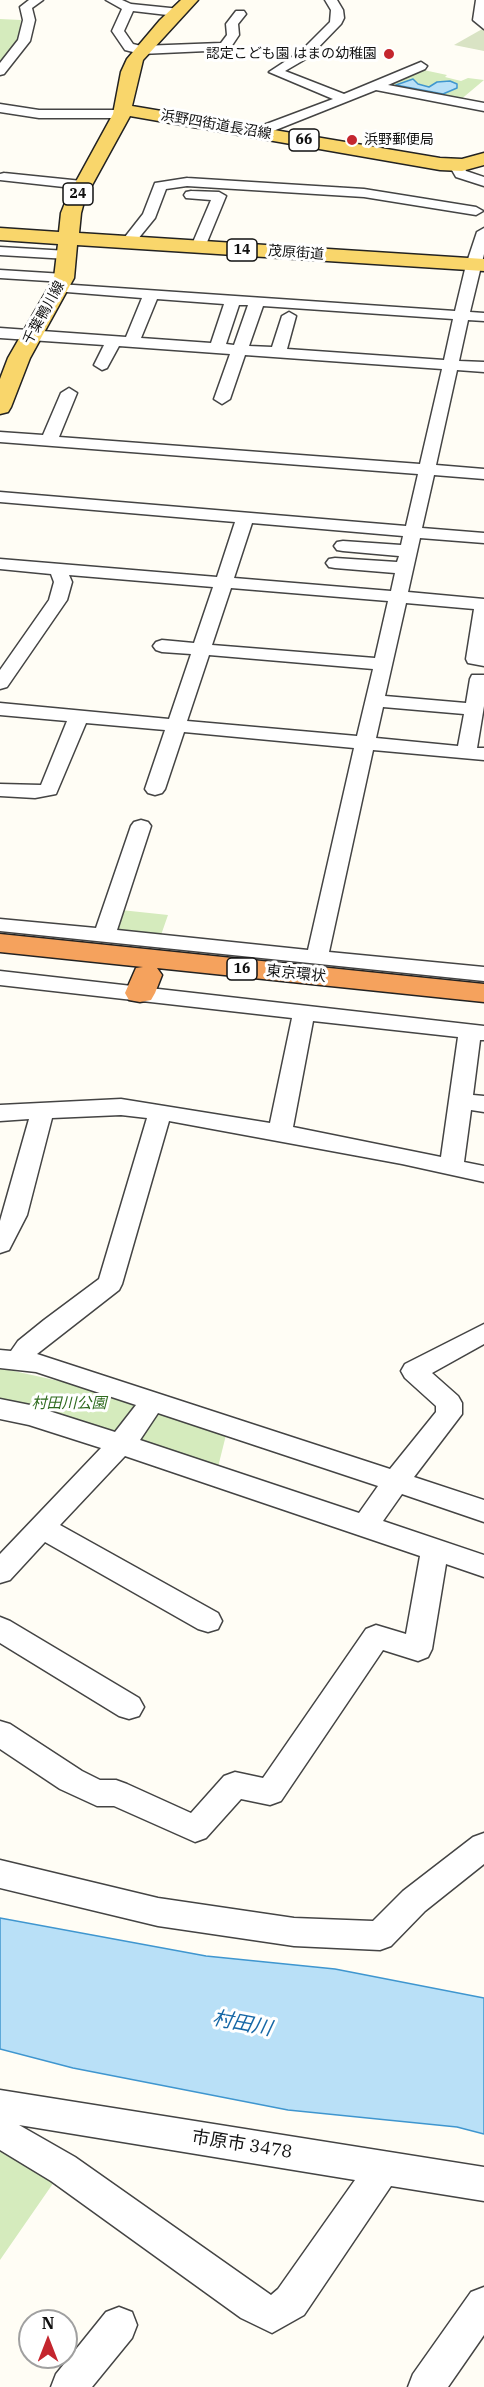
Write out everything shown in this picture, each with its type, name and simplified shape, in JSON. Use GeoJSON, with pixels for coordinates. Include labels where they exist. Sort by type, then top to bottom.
{"type":"FeatureCollection","features":[{"type":"Feature","properties":{"kind":"highway","name":"東京環状"},"geometry":{"type":"LineString","coordinates":[[0,943],[484,993]]}},
{"type":"Feature","properties":{"kind":"highway","name":"東京環状"},"geometry":{"type":"LineString","coordinates":[[0,960],[144,984],[479,1024]]}},
{"type":"Feature","properties":{"kind":"main road","name":"千葉鴨川線"},"geometry":{"type":"LineString","coordinates":[[0,407],[14,368],[62,283],[71,213],[82,185],[123,112],[130,72],[141,50],[183,6]]}},
{"type":"Feature","properties":{"kind":"main road","name":"浜野四街道長沼線"},"geometry":{"type":"LineString","coordinates":[[123,112],[456,165],[484,159]]}},
{"type":"Feature","properties":{"kind":"main road","name":"茂原街道"},"geometry":{"type":"LineString","coordinates":[[0,234],[68,247],[128,242],[478,265]]}},
{"type":"Feature","properties":{"kind":"street"},"geometry":{"type":"LineString","coordinates":[[0,71],[24,40],[29,20],[26,8],[37,0]]}},
{"type":"Feature","properties":{"kind":"street"},"geometry":{"type":"LineString","coordinates":[[112,0],[129,7],[183,6]]}},
{"type":"Feature","properties":{"kind":"street"},"geometry":{"type":"LineString","coordinates":[[331,0],[337,10],[338,18],[335,24],[305,54],[275,72],[344,99]]}},
{"type":"Feature","properties":{"kind":"street"},"geometry":{"type":"LineString","coordinates":[[482,0],[479,20],[484,25]]}},
{"type":"Feature","properties":{"kind":"street"},"geometry":{"type":"LineString","coordinates":[[129,7],[118,31],[129,47],[141,50],[225,46],[233,35],[232,24],[240,14]]}},
{"type":"Feature","properties":{"kind":"street"},"geometry":{"type":"LineString","coordinates":[[258,132],[421,66]]}},
{"type":"Feature","properties":{"kind":"street"},"geometry":{"type":"LineString","coordinates":[[376,86],[484,107]]}},
{"type":"Feature","properties":{"kind":"street"},"geometry":{"type":"LineString","coordinates":[[0,108],[39,114],[123,112]]}},
{"type":"Feature","properties":{"kind":"street"},"geometry":{"type":"LineString","coordinates":[[456,165],[461,174],[484,182]]}},
{"type":"Feature","properties":{"kind":"street"},"geometry":{"type":"LineString","coordinates":[[4,177],[82,185]]}},
{"type":"Feature","properties":{"kind":"street"},"geometry":{"type":"LineString","coordinates":[[128,242],[150,215],[160,186],[188,182],[364,193],[480,207],[484,225]]}},
{"type":"Feature","properties":{"kind":"street"},"geometry":{"type":"LineString","coordinates":[[158,193],[219,196],[198,247]]}},
{"type":"Feature","properties":{"kind":"street"},"geometry":{"type":"LineString","coordinates":[[317,957],[381,664],[463,316],[478,265],[484,232]]}},
{"type":"Feature","properties":{"kind":"street"},"geometry":{"type":"LineString","coordinates":[[0,251],[68,247]]}},
{"type":"Feature","properties":{"kind":"street"},"geometry":{"type":"LineString","coordinates":[[0,274],[152,293],[484,317]]}},
{"type":"Feature","properties":{"kind":"street"},"geometry":{"type":"LineString","coordinates":[[131,343],[152,293]]}},
{"type":"Feature","properties":{"kind":"street"},"geometry":{"type":"LineString","coordinates":[[216,348],[233,300]]}},
{"type":"Feature","properties":{"kind":"street"},"geometry":{"type":"LineString","coordinates":[[222,399],[257,301]]}},
{"type":"Feature","properties":{"kind":"street"},"geometry":{"type":"LineString","coordinates":[[278,353],[289,316]]}},
{"type":"Feature","properties":{"kind":"street"},"geometry":{"type":"LineString","coordinates":[[0,333],[484,367]]}},
{"type":"Feature","properties":{"kind":"street"},"geometry":{"type":"LineString","coordinates":[[102,365],[113,342]]}},
{"type":"Feature","properties":{"kind":"street"},"geometry":{"type":"LineString","coordinates":[[49,441],[69,393]]}},
{"type":"Feature","properties":{"kind":"street"},"geometry":{"type":"LineString","coordinates":[[0,437],[484,474]]}},
{"type":"Feature","properties":{"kind":"street"},"geometry":{"type":"LineString","coordinates":[[0,497],[484,538]]}},
{"type":"Feature","properties":{"kind":"street"},"geometry":{"type":"LineString","coordinates":[[155,789],[244,519]]}},
{"type":"Feature","properties":{"kind":"street"},"geometry":{"type":"LineString","coordinates":[[343,546],[406,559]]}},
{"type":"Feature","properties":{"kind":"street"},"geometry":{"type":"LineString","coordinates":[[335,563],[406,559]]}},
{"type":"Feature","properties":{"kind":"street"},"geometry":{"type":"LineString","coordinates":[[0,564],[484,604],[475,659],[484,660]]}},
{"type":"Feature","properties":{"kind":"street"},"geometry":{"type":"LineString","coordinates":[[0,683],[58,600],[63,582],[58,568]]}},
{"type":"Feature","properties":{"kind":"street"},"geometry":{"type":"LineString","coordinates":[[162,646],[381,664]]}},
{"type":"Feature","properties":{"kind":"street"},"geometry":{"type":"LineString","coordinates":[[0,709],[476,753],[473,709],[479,680]]}},
{"type":"Feature","properties":{"kind":"street"},"geometry":{"type":"LineString","coordinates":[[374,701],[473,709]]}},
{"type":"Feature","properties":{"kind":"street"},"geometry":{"type":"LineString","coordinates":[[0,790],[35,792],[49,790],[79,716]]}},
{"type":"Feature","properties":{"kind":"street"},"geometry":{"type":"LineString","coordinates":[[104,936],[141,826]]}},
{"type":"Feature","properties":{"kind":"street"},"geometry":{"type":"LineString","coordinates":[[0,925],[484,974]]}},
{"type":"Feature","properties":{"kind":"street"},"geometry":{"type":"LineString","coordinates":[[0,978],[144,984],[304,1011],[479,1024],[460,1101],[451,1167]]}},
{"type":"Feature","properties":{"kind":"street"},"geometry":{"type":"LineString","coordinates":[[280,1133],[304,1011]]}},
{"type":"Feature","properties":{"kind":"street"},"geometry":{"type":"LineString","coordinates":[[460,1101],[484,1104]]}},
{"type":"Feature","properties":{"kind":"street"},"geometry":{"type":"LineString","coordinates":[[0,1113],[121,1107],[280,1133],[484,1174]]}},
{"type":"Feature","properties":{"kind":"street"},"geometry":{"type":"LineString","coordinates":[[0,1244],[15,1215],[43,1110]]}},
{"type":"Feature","properties":{"kind":"street"},"geometry":{"type":"LineString","coordinates":[[9,1360],[110,1284],[160,1112]]}},
{"type":"Feature","properties":{"kind":"street"},"geometry":{"type":"LineString","coordinates":[[364,1527],[396,1481],[449,1414],[449,1404],[414,1371],[484,1333]]}},
{"type":"Feature","properties":{"kind":"street"},"geometry":{"type":"LineString","coordinates":[[9,1360],[69,1372],[484,1511]]}},
{"type":"Feature","properties":{"kind":"street"},"geometry":{"type":"LineString","coordinates":[[0,1572],[121,1444],[135,1428],[152,1401]]}},
{"type":"Feature","properties":{"kind":"street"},"geometry":{"type":"LineString","coordinates":[[0,1409],[30,1415],[121,1444],[484,1566]]}},
{"type":"Feature","properties":{"kind":"street"},"geometry":{"type":"LineString","coordinates":[[42,1528],[208,1621]]}},
{"type":"Feature","properties":{"kind":"street"},"geometry":{"type":"LineString","coordinates":[[0,1733],[71,1780],[97,1794],[116,1794],[195,1829],[235,1785],[270,1792],[376,1637],[418,1649],[435,1550]]}},
{"type":"Feature","properties":{"kind":"street"},"geometry":{"type":"LineString","coordinates":[[0,1629],[129,1707]]}},
{"type":"Feature","properties":{"kind":"street"},"geometry":{"type":"LineString","coordinates":[[0,1875],[158,1912],[294,1932],[380,1936],[414,1901],[484,1846]]}},
{"type":"Feature","properties":{"kind":"street"},"geometry":{"type":"LineString","coordinates":[[1,2115],[63,2169],[254,2305],[272,2315],[291,2302],[384,2167]]}},
{"type":"Feature","properties":{"kind":"street","name":"市原市 3478"},"geometry":{"type":"LineString","coordinates":[[1,2115],[384,2167],[484,2184]]}},
{"type":"Feature","properties":{"kind":"street"},"geometry":{"type":"LineString","coordinates":[[426,2387],[484,2305]]}},
{"type":"Feature","properties":{"kind":"street"},"geometry":{"type":"LineString","coordinates":[[69,2387],[119,2325]]}},
{"type":"Feature","properties":{"kind":"green space"},"geometry":{"type":"Polygon","coordinates":[[[0,19],[21,20],[18,41],[0,62],[0,19]]]}},
{"type":"Feature","properties":{"kind":"green space"},"geometry":{"type":"Polygon","coordinates":[[[484,28],[484,51],[454,45],[484,28]]]}},
{"type":"Feature","properties":{"kind":"green space"},"geometry":{"type":"Polygon","coordinates":[[[419,69],[447,75],[445,77],[461,81],[468,78],[484,80],[459,101],[381,86],[419,69]]]}},
{"type":"Feature","properties":{"kind":"green space"},"geometry":{"type":"Polygon","coordinates":[[[121,910],[168,915],[161,935],[114,930],[121,910]]]}},
{"type":"Feature","properties":{"kind":"green space","name":"村田川公園"},"geometry":{"type":"Polygon","coordinates":[[[0,1368],[73,1384],[226,1435],[217,1471],[0,1401],[0,1368]]]}},
{"type":"Feature","properties":{"kind":"green space"},"geometry":{"type":"Polygon","coordinates":[[[0,2132],[63,2169],[0,2260],[0,2132]]]}},
{"type":"Feature","properties":{"kind":"water"},"geometry":{"type":"Polygon","coordinates":[[[413,79],[418,84],[429,87],[437,82],[450,81],[457,84],[457,88],[443,94],[396,85],[413,79]]]}},
{"type":"Feature","properties":{"kind":"water","name":"村田川"},"geometry":{"type":"Polygon","coordinates":[[[0,1918],[206,1956],[335,1969],[484,1998],[484,2134],[457,2127],[288,2110],[73,2068],[0,2049],[0,1918]]]}},
{"type":"Feature","properties":{"kind":"place","name":"認定こども園 はまの幼稚園"},"geometry":{"type":"Point","coordinates":[389,54]}},
{"type":"Feature","properties":{"kind":"place","name":"浜野郵便局"},"geometry":{"type":"Point","coordinates":[352,140]}}]}
